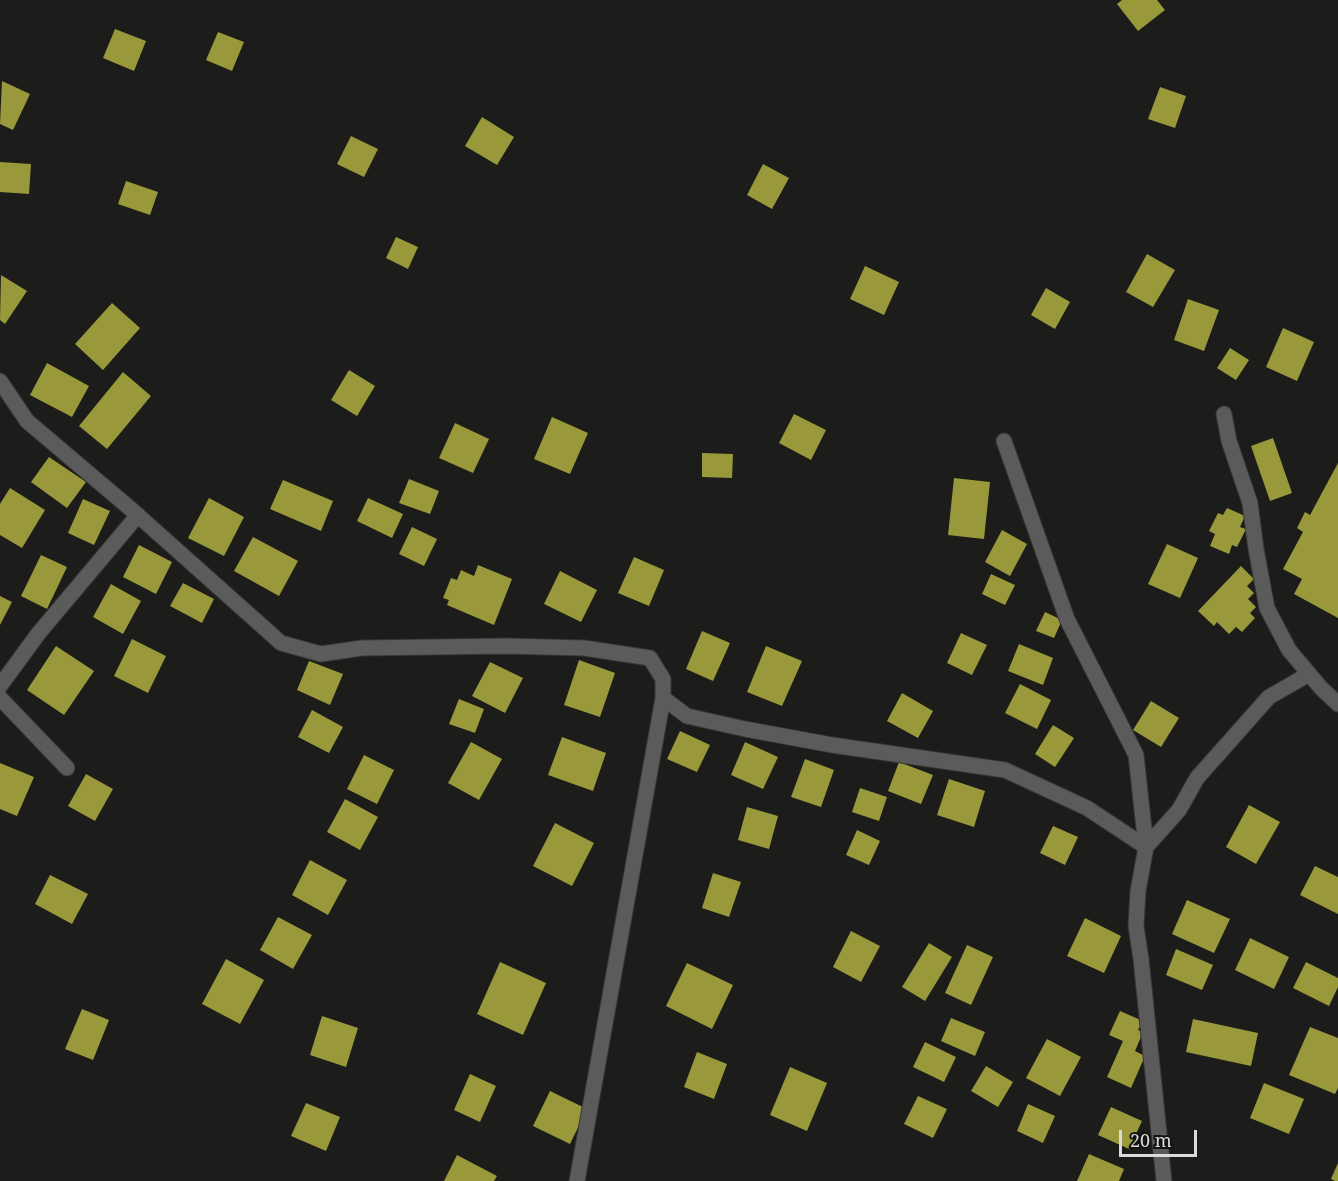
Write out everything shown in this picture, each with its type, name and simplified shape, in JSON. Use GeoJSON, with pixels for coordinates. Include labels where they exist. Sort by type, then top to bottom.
{"type":"FeatureCollection","features":[{"type":"Feature","properties":{"kind":"street"},"geometry":{"type":"LineString","coordinates":[[0,381],[27,421],[281,643],[321,654],[362,648],[506,646],[584,648],[650,658],[663,680],[663,698],[577,1181]]}},
{"type":"Feature","properties":{"kind":"street"},"geometry":{"type":"LineString","coordinates":[[1224,414],[1229,441],[1250,503],[1267,608],[1289,650],[1338,704]]}},
{"type":"Feature","properties":{"kind":"street"},"geometry":{"type":"LineString","coordinates":[[1004,441],[1067,619],[1136,755],[1146,848],[1138,891],[1136,926],[1164,1181]]}},
{"type":"Feature","properties":{"kind":"street"},"geometry":{"type":"LineString","coordinates":[[0,686],[38,634],[138,516]]}},
{"type":"Feature","properties":{"kind":"street"},"geometry":{"type":"LineString","coordinates":[[1146,848],[1179,810],[1197,778],[1269,697],[1310,674]]}},
{"type":"Feature","properties":{"kind":"street"},"geometry":{"type":"LineString","coordinates":[[0,698],[67,768]]}},
{"type":"Feature","properties":{"kind":"street"},"geometry":{"type":"LineString","coordinates":[[663,698],[687,716],[745,729],[832,746],[1005,770],[1087,808],[1146,848]]}},
{"type":"Feature","properties":{"kind":"building"},"geometry":{"type":"Polygon","coordinates":[[[1122,0],[1157,0],[1165,10],[1138,31],[1117,4],[1122,0]]]}},
{"type":"Feature","properties":{"kind":"building"},"geometry":{"type":"Polygon","coordinates":[[[115,29],[146,41],[134,71],[103,58],[115,29]]]}},
{"type":"Feature","properties":{"kind":"building"},"geometry":{"type":"Polygon","coordinates":[[[218,32],[244,42],[232,71],[206,60],[218,32]]]}},
{"type":"Feature","properties":{"kind":"building"},"geometry":{"type":"Polygon","coordinates":[[[2,81],[30,94],[13,130],[0,124],[2,81]]]}},
{"type":"Feature","properties":{"kind":"building"},"geometry":{"type":"Polygon","coordinates":[[[1160,87],[1186,96],[1175,128],[1148,119],[1160,87]]]}},
{"type":"Feature","properties":{"kind":"building"},"geometry":{"type":"Polygon","coordinates":[[[482,117],[514,137],[497,165],[465,146],[482,117]]]}},
{"type":"Feature","properties":{"kind":"building"},"geometry":{"type":"Polygon","coordinates":[[[351,136],[378,149],[364,177],[337,164],[351,136]]]}},
{"type":"Feature","properties":{"kind":"building"},"geometry":{"type":"Polygon","coordinates":[[[0,162],[31,164],[29,194],[0,192],[0,162]]]}},
{"type":"Feature","properties":{"kind":"building"},"geometry":{"type":"Polygon","coordinates":[[[763,164],[789,178],[772,209],[747,195],[763,164]]]}},
{"type":"Feature","properties":{"kind":"building"},"geometry":{"type":"Polygon","coordinates":[[[126,181],[158,192],[150,215],[118,204],[126,181]]]}},
{"type":"Feature","properties":{"kind":"building"},"geometry":{"type":"Polygon","coordinates":[[[396,237],[418,247],[408,269],[386,258],[396,237]]]}},
{"type":"Feature","properties":{"kind":"building"},"geometry":{"type":"Polygon","coordinates":[[[1147,254],[1175,270],[1153,307],[1126,292],[1147,254]]]}},
{"type":"Feature","properties":{"kind":"building"},"geometry":{"type":"Polygon","coordinates":[[[865,266],[899,282],[884,315],[850,299],[865,266]]]}},
{"type":"Feature","properties":{"kind":"building"},"geometry":{"type":"Polygon","coordinates":[[[1,275],[27,291],[5,324],[0,320],[1,275]]]}},
{"type":"Feature","properties":{"kind":"building"},"geometry":{"type":"Polygon","coordinates":[[[1046,288],[1070,302],[1055,329],[1031,315],[1046,288]]]}},
{"type":"Feature","properties":{"kind":"building"},"geometry":{"type":"Polygon","coordinates":[[[1188,299],[1219,310],[1204,351],[1174,340],[1188,299]]]}},
{"type":"Feature","properties":{"kind":"building"},"geometry":{"type":"Polygon","coordinates":[[[112,303],[140,328],[103,370],[75,344],[112,303]]]}},
{"type":"Feature","properties":{"kind":"building"},"geometry":{"type":"Polygon","coordinates":[[[1283,328],[1314,342],[1297,381],[1266,367],[1283,328]]]}},
{"type":"Feature","properties":{"kind":"building"},"geometry":{"type":"Polygon","coordinates":[[[1230,348],[1249,360],[1236,380],[1217,368],[1230,348]]]}},
{"type":"Feature","properties":{"kind":"building"},"geometry":{"type":"Polygon","coordinates":[[[47,363],[89,386],[72,417],[30,395],[47,363]]]}},
{"type":"Feature","properties":{"kind":"building"},"geometry":{"type":"Polygon","coordinates":[[[349,370],[375,386],[357,416],[331,400],[349,370]]]}},
{"type":"Feature","properties":{"kind":"building"},"geometry":{"type":"Polygon","coordinates":[[[123,372],[151,396],[107,449],[79,426],[123,372]]]}},
{"type":"Feature","properties":{"kind":"building"},"geometry":{"type":"Polygon","coordinates":[[[794,414],[826,430],[811,460],[779,443],[794,414]]]}},
{"type":"Feature","properties":{"kind":"building"},"geometry":{"type":"Polygon","coordinates":[[[552,417],[588,433],[570,474],[534,459],[552,417]]]}},
{"type":"Feature","properties":{"kind":"building"},"geometry":{"type":"Polygon","coordinates":[[[455,423],[489,439],[473,473],[439,458],[455,423]]]}},
{"type":"Feature","properties":{"kind":"building"},"geometry":{"type":"Polygon","coordinates":[[[1273,438],[1292,493],[1270,501],[1251,446],[1273,438]]]}},
{"type":"Feature","properties":{"kind":"building"},"geometry":{"type":"Polygon","coordinates":[[[702,453],[733,454],[732,478],[702,477],[702,453]]]}},
{"type":"Feature","properties":{"kind":"building"},"geometry":{"type":"Polygon","coordinates":[[[49,457],[86,482],[67,508],[31,482],[49,457]]]}},
{"type":"Feature","properties":{"kind":"building"},"geometry":{"type":"Polygon","coordinates":[[[1338,463],[1338,618],[1294,594],[1302,579],[1283,569],[1303,532],[1297,528],[1305,512],[1310,515],[1338,463]]]}},
{"type":"Feature","properties":{"kind":"building"},"geometry":{"type":"Polygon","coordinates":[[[954,478],[990,482],[984,539],[948,535],[954,478]]]}},
{"type":"Feature","properties":{"kind":"building"},"geometry":{"type":"Polygon","coordinates":[[[409,479],[439,491],[430,514],[399,503],[409,479]]]}},
{"type":"Feature","properties":{"kind":"building"},"geometry":{"type":"Polygon","coordinates":[[[283,480],[333,501],[321,531],[270,509],[283,480]]]}},
{"type":"Feature","properties":{"kind":"building"},"geometry":{"type":"Polygon","coordinates":[[[10,488],[45,510],[22,548],[0,535],[0,504],[10,488]]]}},
{"type":"Feature","properties":{"kind":"building"},"geometry":{"type":"Polygon","coordinates":[[[209,498],[244,517],[224,556],[188,538],[209,498]]]}},
{"type":"Feature","properties":{"kind":"building"},"geometry":{"type":"Polygon","coordinates":[[[368,498],[403,514],[392,538],[357,521],[368,498]]]}},
{"type":"Feature","properties":{"kind":"building"},"geometry":{"type":"Polygon","coordinates":[[[83,499],[110,511],[94,545],[68,533],[83,499]]]}},
{"type":"Feature","properties":{"kind":"building"},"geometry":{"type":"Polygon","coordinates":[[[1227,508],[1245,516],[1240,527],[1246,529],[1237,547],[1232,545],[1229,554],[1210,546],[1215,534],[1209,531],[1218,513],[1223,515],[1227,508]]]}},
{"type":"Feature","properties":{"kind":"building"},"geometry":{"type":"Polygon","coordinates":[[[412,527],[437,539],[424,566],[399,554],[412,527]]]}},
{"type":"Feature","properties":{"kind":"building"},"geometry":{"type":"Polygon","coordinates":[[[1002,530],[1027,544],[1010,576],[985,562],[1002,530]]]}},
{"type":"Feature","properties":{"kind":"building"},"geometry":{"type":"Polygon","coordinates":[[[253,537],[298,561],[279,596],[234,571],[253,537]]]}},
{"type":"Feature","properties":{"kind":"building"},"geometry":{"type":"Polygon","coordinates":[[[1167,544],[1198,558],[1180,598],[1148,584],[1167,544]]]}},
{"type":"Feature","properties":{"kind":"building"},"geometry":{"type":"Polygon","coordinates":[[[139,545],[172,562],[156,594],[123,577],[139,545]]]}},
{"type":"Feature","properties":{"kind":"building"},"geometry":{"type":"Polygon","coordinates":[[[41,555],[67,567],[47,609],[21,596],[41,555]]]}},
{"type":"Feature","properties":{"kind":"building"},"geometry":{"type":"Polygon","coordinates":[[[634,557],[664,570],[649,606],[618,593],[634,557]]]}},
{"type":"Feature","properties":{"kind":"building"},"geometry":{"type":"Polygon","coordinates":[[[478,565],[512,579],[494,625],[447,605],[449,600],[443,598],[451,578],[457,580],[461,570],[474,576],[478,565]]]}},
{"type":"Feature","properties":{"kind":"building"},"geometry":{"type":"Polygon","coordinates":[[[1241,566],[1254,579],[1247,586],[1254,593],[1248,599],[1256,607],[1250,613],[1255,618],[1242,632],[1236,627],[1229,634],[1217,622],[1214,626],[1198,611],[1241,566]]]}},
{"type":"Feature","properties":{"kind":"building"},"geometry":{"type":"Polygon","coordinates":[[[560,571],[597,590],[581,622],[544,604],[560,571]]]}},
{"type":"Feature","properties":{"kind":"building"},"geometry":{"type":"Polygon","coordinates":[[[991,574],[1015,585],[1005,605],[982,594],[991,574]]]}},
{"type":"Feature","properties":{"kind":"building"},"geometry":{"type":"Polygon","coordinates":[[[183,583],[214,599],[202,623],[170,606],[183,583]]]}},
{"type":"Feature","properties":{"kind":"building"},"geometry":{"type":"Polygon","coordinates":[[[111,584],[141,601],[123,634],[93,617],[111,584]]]}},
{"type":"Feature","properties":{"kind":"building"},"geometry":{"type":"Polygon","coordinates":[[[0,596],[12,602],[0,625],[0,596]]]}},
{"type":"Feature","properties":{"kind":"building"},"geometry":{"type":"Polygon","coordinates":[[[1045,612],[1062,620],[1054,638],[1036,631],[1045,612]]]}},
{"type":"Feature","properties":{"kind":"building"},"geometry":{"type":"Polygon","coordinates":[[[702,631],[730,643],[713,681],[686,669],[702,631]]]}},
{"type":"Feature","properties":{"kind":"building"},"geometry":{"type":"Polygon","coordinates":[[[961,633],[987,645],[972,675],[947,663],[961,633]]]}},
{"type":"Feature","properties":{"kind":"building"},"geometry":{"type":"Polygon","coordinates":[[[132,639],[166,656],[148,693],[114,676],[132,639]]]}},
{"type":"Feature","properties":{"kind":"building"},"geometry":{"type":"Polygon","coordinates":[[[1019,644],[1053,658],[1043,685],[1008,671],[1019,644]]]}},
{"type":"Feature","properties":{"kind":"building"},"geometry":{"type":"Polygon","coordinates":[[[56,646],[94,671],[64,715],[27,690],[56,646]]]}},
{"type":"Feature","properties":{"kind":"building"},"geometry":{"type":"Polygon","coordinates":[[[766,646],[802,661],[782,706],[747,692],[766,646]]]}},
{"type":"Feature","properties":{"kind":"building"},"geometry":{"type":"Polygon","coordinates":[[[579,660],[615,673],[600,717],[564,705],[579,660]]]}},
{"type":"Feature","properties":{"kind":"building"},"geometry":{"type":"Polygon","coordinates":[[[309,661],[343,674],[330,705],[297,690],[309,661]]]}},
{"type":"Feature","properties":{"kind":"building"},"geometry":{"type":"Polygon","coordinates":[[[490,662],[523,678],[505,713],[472,696],[490,662]]]}},
{"type":"Feature","properties":{"kind":"building"},"geometry":{"type":"Polygon","coordinates":[[[1020,684],[1051,700],[1037,729],[1005,713],[1020,684]]]}},
{"type":"Feature","properties":{"kind":"building"},"geometry":{"type":"Polygon","coordinates":[[[902,693],[933,711],[918,738],[887,721],[902,693]]]}},
{"type":"Feature","properties":{"kind":"building"},"geometry":{"type":"Polygon","coordinates":[[[459,699],[484,709],[475,733],[449,724],[459,699]]]}},
{"type":"Feature","properties":{"kind":"building"},"geometry":{"type":"Polygon","coordinates":[[[1151,701],[1179,718],[1161,747],[1133,730],[1151,701]]]}},
{"type":"Feature","properties":{"kind":"building"},"geometry":{"type":"Polygon","coordinates":[[[312,710],[343,727],[329,753],[298,737],[312,710]]]}},
{"type":"Feature","properties":{"kind":"building"},"geometry":{"type":"Polygon","coordinates":[[[1053,725],[1074,738],[1055,767],[1035,754],[1053,725]]]}},
{"type":"Feature","properties":{"kind":"building"},"geometry":{"type":"Polygon","coordinates":[[[680,731],[710,745],[697,772],[667,759],[680,731]]]}},
{"type":"Feature","properties":{"kind":"building"},"geometry":{"type":"Polygon","coordinates":[[[562,737],[606,753],[593,791],[548,775],[562,737]]]}},
{"type":"Feature","properties":{"kind":"building"},"geometry":{"type":"Polygon","coordinates":[[[471,742],[502,759],[479,800],[448,783],[471,742]]]}},
{"type":"Feature","properties":{"kind":"building"},"geometry":{"type":"Polygon","coordinates":[[[745,742],[778,757],[763,789],[731,775],[745,742]]]}},
{"type":"Feature","properties":{"kind":"building"},"geometry":{"type":"Polygon","coordinates":[[[364,755],[394,770],[377,804],[347,789],[364,755]]]}},
{"type":"Feature","properties":{"kind":"building"},"geometry":{"type":"Polygon","coordinates":[[[805,759],[834,770],[821,807],[791,797],[805,759]]]}},
{"type":"Feature","properties":{"kind":"building"},"geometry":{"type":"Polygon","coordinates":[[[899,762],[933,775],[921,804],[888,791],[899,762]]]}},
{"type":"Feature","properties":{"kind":"building"},"geometry":{"type":"Polygon","coordinates":[[[0,763],[34,777],[17,816],[0,809],[0,763]]]}},
{"type":"Feature","properties":{"kind":"building"},"geometry":{"type":"Polygon","coordinates":[[[86,774],[113,789],[95,821],[68,806],[86,774]]]}},
{"type":"Feature","properties":{"kind":"building"},"geometry":{"type":"Polygon","coordinates":[[[949,779],[985,791],[974,827],[937,815],[949,779]]]}},
{"type":"Feature","properties":{"kind":"building"},"geometry":{"type":"Polygon","coordinates":[[[860,788],[887,797],[879,821],[852,812],[860,788]]]}},
{"type":"Feature","properties":{"kind":"building"},"geometry":{"type":"Polygon","coordinates":[[[345,799],[378,817],[360,850],[327,832],[345,799]]]}},
{"type":"Feature","properties":{"kind":"building"},"geometry":{"type":"Polygon","coordinates":[[[1249,805],[1280,822],[1256,864],[1226,847],[1249,805]]]}},
{"type":"Feature","properties":{"kind":"building"},"geometry":{"type":"Polygon","coordinates":[[[747,807],[778,816],[769,849],[738,840],[747,807]]]}},
{"type":"Feature","properties":{"kind":"building"},"geometry":{"type":"Polygon","coordinates":[[[555,823],[594,843],[572,886],[533,866],[555,823]]]}},
{"type":"Feature","properties":{"kind":"building"},"geometry":{"type":"Polygon","coordinates":[[[1053,826],[1078,837],[1065,865],[1040,853],[1053,826]]]}},
{"type":"Feature","properties":{"kind":"building"},"geometry":{"type":"Polygon","coordinates":[[[857,830],[880,841],[869,865],[846,855],[857,830]]]}},
{"type":"Feature","properties":{"kind":"building"},"geometry":{"type":"Polygon","coordinates":[[[310,860],[347,880],[328,915],[292,895],[310,860]]]}},
{"type":"Feature","properties":{"kind":"building"},"geometry":{"type":"Polygon","coordinates":[[[1315,866],[1338,877],[1338,914],[1300,895],[1315,866]]]}},
{"type":"Feature","properties":{"kind":"building"},"geometry":{"type":"Polygon","coordinates":[[[713,873],[741,882],[729,917],[702,908],[713,873]]]}},
{"type":"Feature","properties":{"kind":"building"},"geometry":{"type":"Polygon","coordinates":[[[50,875],[88,894],[72,924],[35,904],[50,875]]]}},
{"type":"Feature","properties":{"kind":"building"},"geometry":{"type":"Polygon","coordinates":[[[1187,900],[1230,919],[1214,953],[1172,934],[1187,900]]]}},
{"type":"Feature","properties":{"kind":"building"},"geometry":{"type":"Polygon","coordinates":[[[278,917],[312,935],[293,969],[260,950],[278,917]]]}},
{"type":"Feature","properties":{"kind":"building"},"geometry":{"type":"Polygon","coordinates":[[[1085,918],[1121,936],[1104,973],[1067,956],[1085,918]]]}},
{"type":"Feature","properties":{"kind":"building"},"geometry":{"type":"Polygon","coordinates":[[[851,931],[880,946],[861,982],[833,967],[851,931]]]}},
{"type":"Feature","properties":{"kind":"building"},"geometry":{"type":"Polygon","coordinates":[[[1250,938],[1289,957],[1274,989],[1235,970],[1250,938]]]}},
{"type":"Feature","properties":{"kind":"building"},"geometry":{"type":"Polygon","coordinates":[[[929,943],[952,957],[925,1001],[902,987],[929,943]]]}},
{"type":"Feature","properties":{"kind":"building"},"geometry":{"type":"Polygon","coordinates":[[[967,945],[993,957],[971,1005],[945,993],[967,945]]]}},
{"type":"Feature","properties":{"kind":"building"},"geometry":{"type":"Polygon","coordinates":[[[1176,949],[1213,965],[1202,990],[1166,975],[1176,949]]]}},
{"type":"Feature","properties":{"kind":"building"},"geometry":{"type":"Polygon","coordinates":[[[226,959],[264,980],[240,1024],[202,1004],[226,959]]]}},
{"type":"Feature","properties":{"kind":"building"},"geometry":{"type":"Polygon","coordinates":[[[500,962],[546,983],[523,1035],[477,1014],[500,962]]]}},
{"type":"Feature","properties":{"kind":"building"},"geometry":{"type":"Polygon","coordinates":[[[1306,962],[1338,978],[1338,987],[1329,1006],[1293,988],[1306,962]]]}},
{"type":"Feature","properties":{"kind":"building"},"geometry":{"type":"Polygon","coordinates":[[[687,963],[733,985],[712,1029],[666,1006],[687,963]]]}},
{"type":"Feature","properties":{"kind":"building"},"geometry":{"type":"Polygon","coordinates":[[[82,1009],[109,1020],[93,1060],[65,1049],[82,1009]]]}},
{"type":"Feature","properties":{"kind":"building"},"geometry":{"type":"Polygon","coordinates":[[[1120,1011],[1143,1021],[1138,1030],[1143,1032],[1135,1051],[1145,1056],[1131,1088],[1107,1077],[1123,1041],[1109,1035],[1120,1011]]]}},
{"type":"Feature","properties":{"kind":"building"},"geometry":{"type":"Polygon","coordinates":[[[322,1016],[358,1028],[346,1067],[310,1055],[322,1016]]]}},
{"type":"Feature","properties":{"kind":"building"},"geometry":{"type":"Polygon","coordinates":[[[951,1018],[985,1032],[975,1056],[941,1041],[951,1018]]]}},
{"type":"Feature","properties":{"kind":"building"},"geometry":{"type":"Polygon","coordinates":[[[1193,1019],[1258,1033],[1251,1066],[1186,1052],[1193,1019]]]}},
{"type":"Feature","properties":{"kind":"building"},"geometry":{"type":"Polygon","coordinates":[[[1310,1027],[1338,1038],[1338,1088],[1335,1094],[1289,1075],[1310,1027]]]}},
{"type":"Feature","properties":{"kind":"building"},"geometry":{"type":"Polygon","coordinates":[[[1047,1039],[1081,1057],[1060,1096],[1026,1078],[1047,1039]]]}},
{"type":"Feature","properties":{"kind":"building"},"geometry":{"type":"Polygon","coordinates":[[[925,1042],[956,1057],[944,1082],[913,1067],[925,1042]]]}},
{"type":"Feature","properties":{"kind":"building"},"geometry":{"type":"Polygon","coordinates":[[[697,1052],[727,1064],[714,1099],[684,1087],[697,1052]]]}},
{"type":"Feature","properties":{"kind":"building"},"geometry":{"type":"Polygon","coordinates":[[[986,1066],[1013,1082],[998,1107],[971,1091],[986,1066]]]}},
{"type":"Feature","properties":{"kind":"building"},"geometry":{"type":"Polygon","coordinates":[[[790,1067],[827,1083],[807,1131],[770,1115],[790,1067]]]}},
{"type":"Feature","properties":{"kind":"building"},"geometry":{"type":"Polygon","coordinates":[[[470,1074],[496,1086],[480,1122],[454,1110],[470,1074]]]}},
{"type":"Feature","properties":{"kind":"building"},"geometry":{"type":"Polygon","coordinates":[[[1264,1083],[1304,1099],[1289,1134],[1250,1118],[1264,1083]]]}},
{"type":"Feature","properties":{"kind":"building"},"geometry":{"type":"Polygon","coordinates":[[[550,1091],[587,1109],[570,1144],[533,1126],[550,1091]]]}},
{"type":"Feature","properties":{"kind":"building"},"geometry":{"type":"Polygon","coordinates":[[[918,1096],[947,1109],[933,1138],[904,1124],[918,1096]]]}},
{"type":"Feature","properties":{"kind":"building"},"geometry":{"type":"Polygon","coordinates":[[[306,1103],[340,1117],[326,1151],[291,1136],[306,1103]]]}},
{"type":"Feature","properties":{"kind":"building"},"geometry":{"type":"Polygon","coordinates":[[[1028,1104],[1055,1116],[1043,1143],[1017,1131],[1028,1104]]]}},
{"type":"Feature","properties":{"kind":"building"},"geometry":{"type":"Polygon","coordinates":[[[1111,1107],[1142,1121],[1129,1149],[1098,1135],[1111,1107]]]}},
{"type":"Feature","properties":{"kind":"building"},"geometry":{"type":"Polygon","coordinates":[[[1089,1154],[1124,1169],[1119,1181],[1077,1181],[1089,1154]]]}},
{"type":"Feature","properties":{"kind":"building"},"geometry":{"type":"Polygon","coordinates":[[[457,1155],[497,1176],[494,1181],[444,1181],[457,1155]]]}},
{"type":"Feature","properties":{"kind":"building"},"geometry":{"type":"Polygon","coordinates":[[[1338,1163],[1338,1181],[1335,1181],[1331,1179],[1338,1163]]]}}]}
